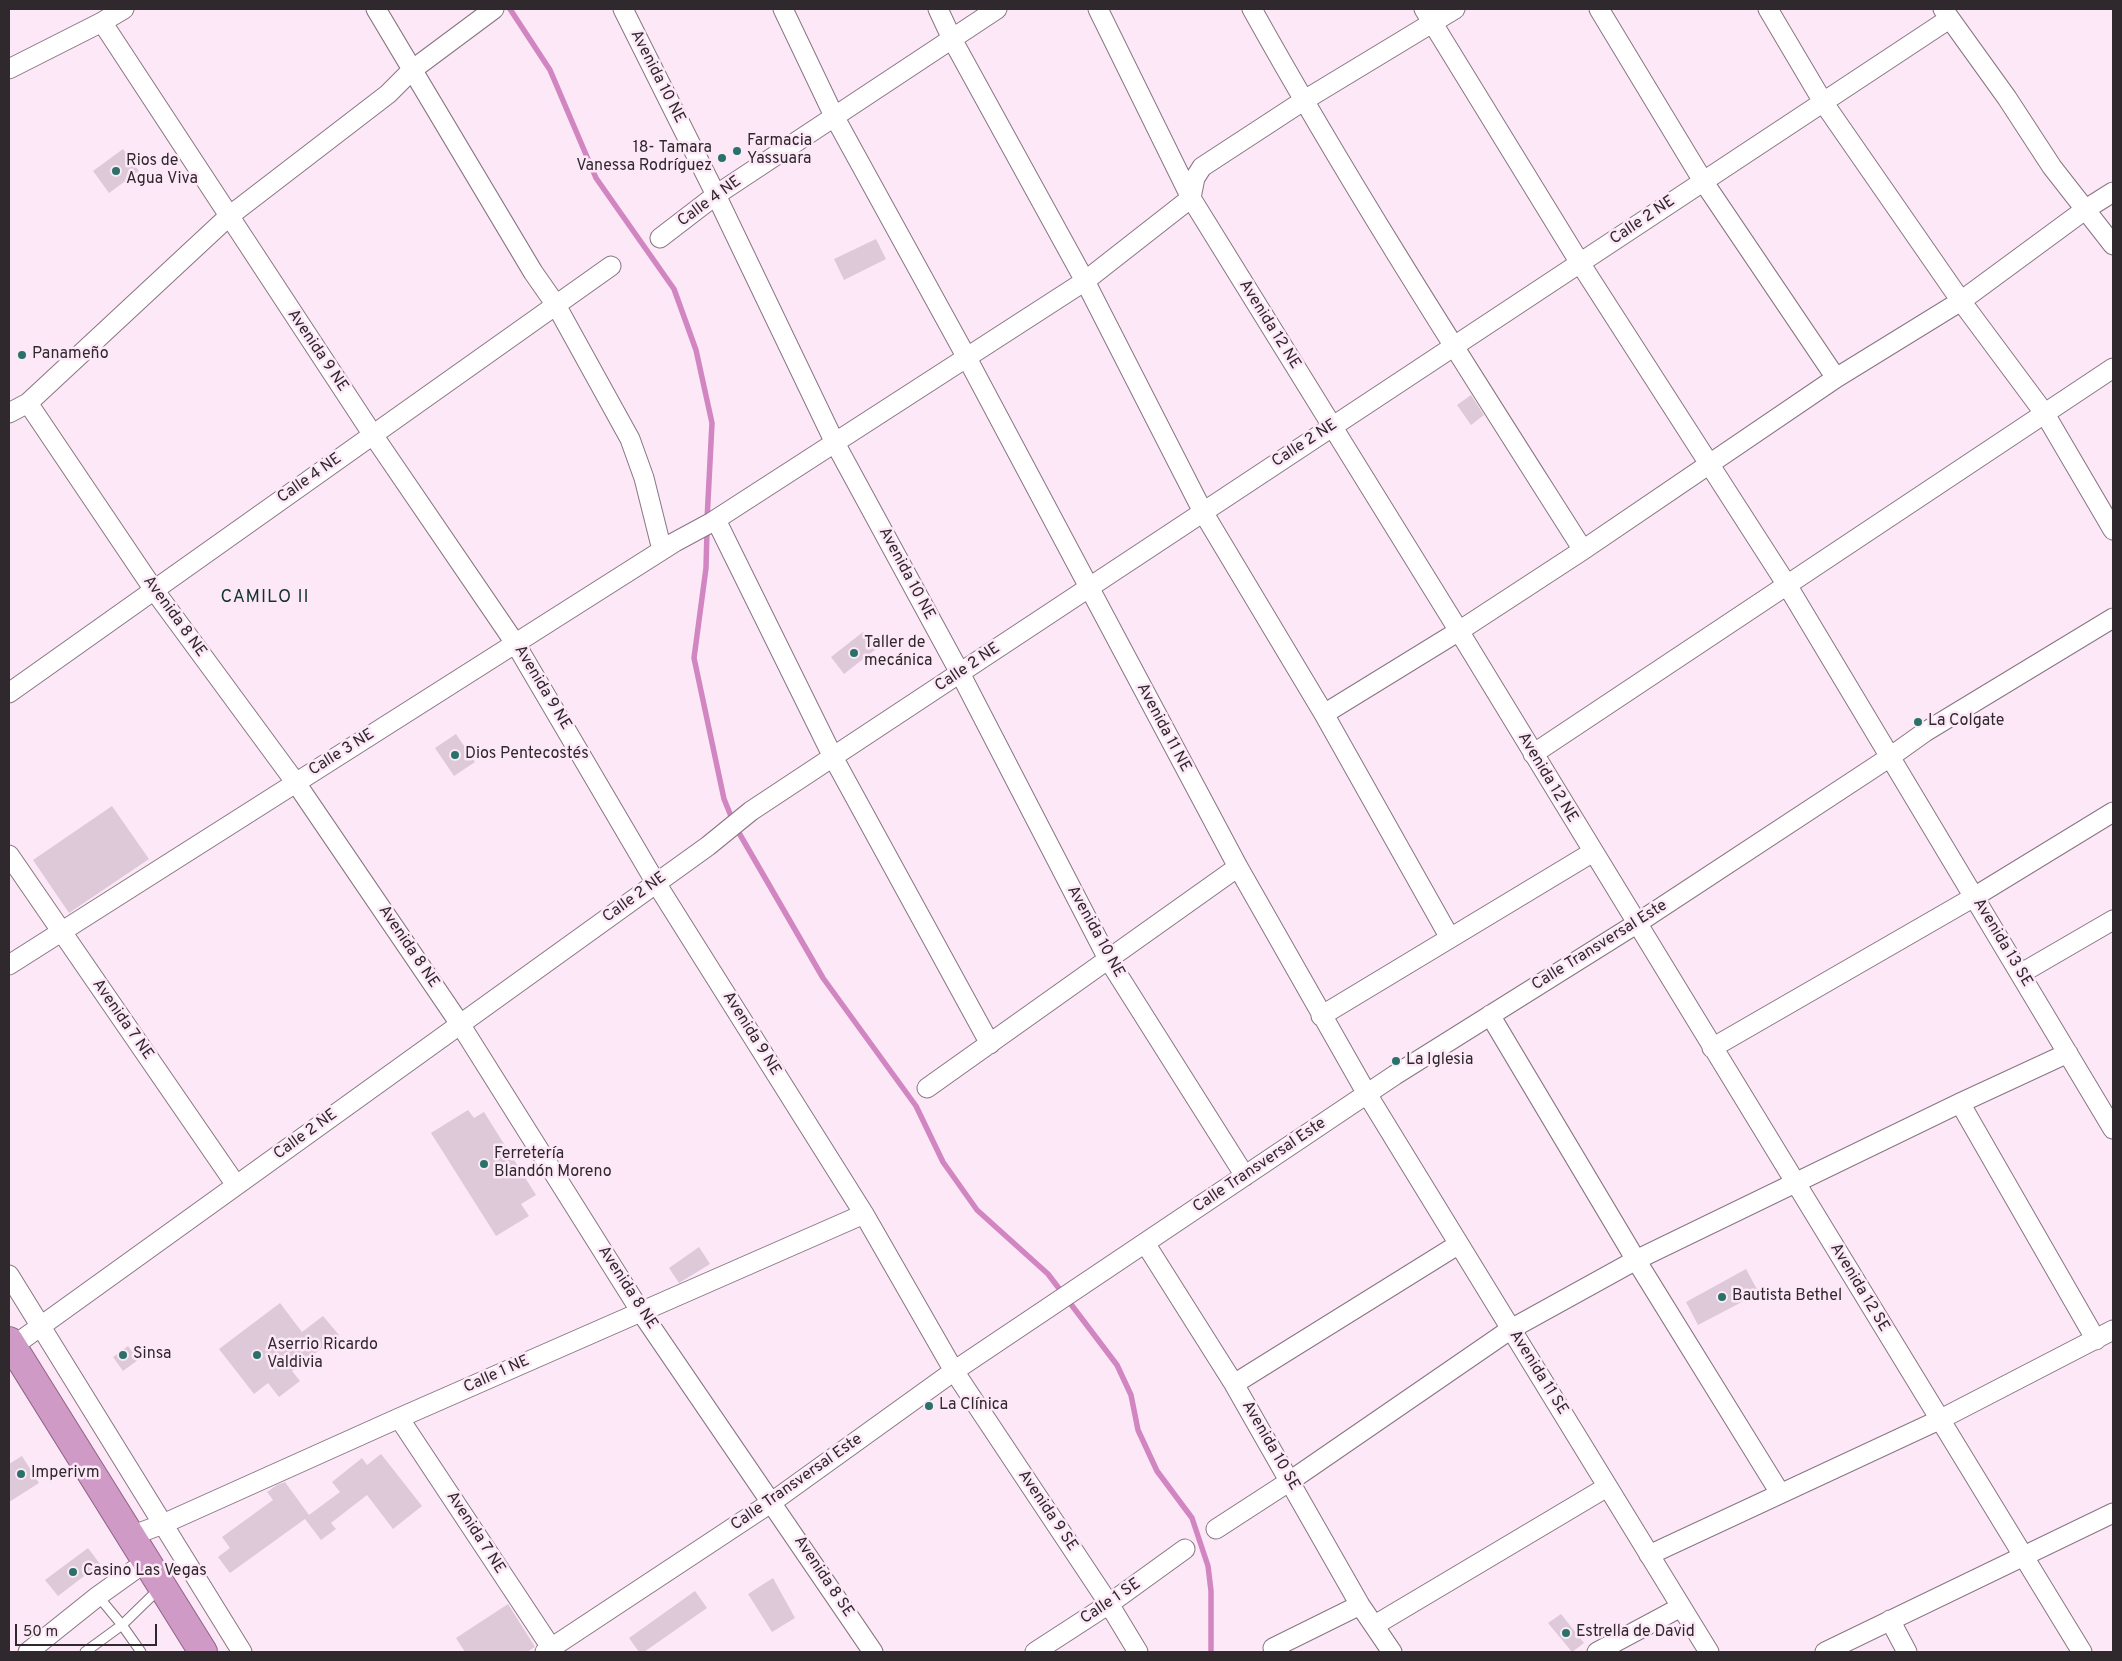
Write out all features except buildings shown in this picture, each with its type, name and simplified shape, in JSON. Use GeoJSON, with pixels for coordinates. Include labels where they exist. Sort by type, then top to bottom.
{"type":"FeatureCollection","features":[{"type":"Feature","properties":{"kind":"highway"},"geometry":{"type":"LineString","coordinates":[[10,1345],[203,1652]]}},
{"type":"Feature","properties":{"kind":"street"},"geometry":{"type":"LineString","coordinates":[[9,69],[124,9]]}},
{"type":"Feature","properties":{"kind":"street"},"geometry":{"type":"LineString","coordinates":[[376,9],[533,272],[556,305],[630,439],[668,546]]}},
{"type":"Feature","properties":{"kind":"street"},"geometry":{"type":"LineString","coordinates":[[9,413],[28,403],[228,217],[388,94],[412,70],[494,9]]}},
{"type":"Feature","properties":{"kind":"street","name":"Avenida 10 NE"},"geometry":{"type":"LineString","coordinates":[[623,9],[716,195],[835,443],[960,673],[1108,960],[1245,1176]]}},
{"type":"Feature","properties":{"kind":"street"},"geometry":{"type":"LineString","coordinates":[[783,9],[834,116],[966,358]]}},
{"type":"Feature","properties":{"kind":"street"},"geometry":{"type":"LineString","coordinates":[[938,9],[952,38],[1086,281],[1203,512],[1324,714],[1450,938]]}},
{"type":"Feature","properties":{"kind":"street","name":"Calle 4 NE"},"geometry":{"type":"LineString","coordinates":[[660,238],[716,195],[997,9]]}},
{"type":"Feature","properties":{"kind":"street","name":"Avenida 12 NE"},"geometry":{"type":"LineString","coordinates":[[1098,9],[1191,198],[1459,631],[1636,924]]}},
{"type":"Feature","properties":{"kind":"street"},"geometry":{"type":"LineString","coordinates":[[1252,9],[1303,101],[1454,346],[1583,550]]}},
{"type":"Feature","properties":{"kind":"street"},"geometry":{"type":"LineString","coordinates":[[1191,198],[1195,178],[1202,167],[1428,16],[1455,9]]}},
{"type":"Feature","properties":{"kind":"street"},"geometry":{"type":"LineString","coordinates":[[1598,9],[1703,181],[1836,378]]}},
{"type":"Feature","properties":{"kind":"street"},"geometry":{"type":"LineString","coordinates":[[1768,9],[1823,102],[1961,301],[2045,414],[2113,530]]}},
{"type":"Feature","properties":{"kind":"street"},"geometry":{"type":"LineString","coordinates":[[1946,14],[2007,98],[2052,167],[2113,245]]}},
{"type":"Feature","properties":{"kind":"street","name":"Calle 2 NE"},"geometry":{"type":"LineString","coordinates":[[10,1345],[41,1326],[708,846],[751,811],[1823,102],[1946,14]]}},
{"type":"Feature","properties":{"kind":"street","name":"Avenida 13 SE"},"geometry":{"type":"LineString","coordinates":[[1428,16],[1580,262],[1787,585],[2068,1054],[2106,1101],[2113,1129]]}},
{"type":"Feature","properties":{"kind":"street","name":"Avenida 9 NE"},"geometry":{"type":"LineString","coordinates":[[102,22],[228,217],[373,435],[515,643],[656,882],[864,1214],[954,1371]]}},
{"type":"Feature","properties":{"kind":"street"},"geometry":{"type":"LineString","coordinates":[[1324,714],[1459,631],[1583,550],[1836,378],[1961,301],[2086,209],[2113,192]]}},
{"type":"Feature","properties":{"kind":"street","name":"Calle 3 NE"},"geometry":{"type":"LineString","coordinates":[[9,965],[668,546],[714,521],[1086,281],[1191,198]]}},
{"type":"Feature","properties":{"kind":"street","name":"Calle 4 NE"},"geometry":{"type":"LineString","coordinates":[[9,693],[611,266]]}},
{"type":"Feature","properties":{"kind":"street","name":"Avenida 11 NE"},"geometry":{"type":"LineString","coordinates":[[966,358],[1238,867],[1367,1094]]}},
{"type":"Feature","properties":{"kind":"street"},"geometry":{"type":"LineString","coordinates":[[1533,754],[2113,368]]}},
{"type":"Feature","properties":{"kind":"street","name":"Avenida 8 NE"},"geometry":{"type":"LineString","coordinates":[[28,403],[154,590],[296,783],[460,1024],[641,1312],[772,1502]]}},
{"type":"Feature","properties":{"kind":"street"},"geometry":{"type":"LineString","coordinates":[[714,521],[834,756],[990,1044]]}},
{"type":"Feature","properties":{"kind":"street","name":"Calle Transversal Este"},"geometry":{"type":"LineString","coordinates":[[550,1651],[772,1502],[954,1371],[1367,1094],[1636,924],[1925,732],[2113,618]]}},
{"type":"Feature","properties":{"kind":"street"},"geometry":{"type":"LineString","coordinates":[[1712,1048],[1974,897],[2113,812]]}},
{"type":"Feature","properties":{"kind":"street"},"geometry":{"type":"LineString","coordinates":[[1321,1016],[1593,852]]}},
{"type":"Feature","properties":{"kind":"street","name":"Avenida 7 NE"},"geometry":{"type":"LineString","coordinates":[[9,855],[236,1185]]}},
{"type":"Feature","properties":{"kind":"street"},"geometry":{"type":"LineString","coordinates":[[926,1088],[1238,867]]}},
{"type":"Feature","properties":{"kind":"street"},"geometry":{"type":"LineString","coordinates":[[2020,974],[2113,920]]}},
{"type":"Feature","properties":{"kind":"street","name":"Avenida 12 SE"},"geometry":{"type":"LineString","coordinates":[[1636,924],[2082,1652]]}},
{"type":"Feature","properties":{"kind":"street"},"geometry":{"type":"LineString","coordinates":[[1490,1016],[1636,1260],[1780,1493]]}},
{"type":"Feature","properties":{"kind":"street"},"geometry":{"type":"LineString","coordinates":[[1216,1529],[1290,1481],[1511,1329],[1636,1260],[1960,1103],[2068,1054]]}},
{"type":"Feature","properties":{"kind":"street","name":"Avenida 11 SE"},"geometry":{"type":"LineString","coordinates":[[1367,1094],[1709,1652]]}},
{"type":"Feature","properties":{"kind":"street"},"geometry":{"type":"LineString","coordinates":[[1960,1103],[2096,1340]]}},
{"type":"Feature","properties":{"kind":"street","name":"Calle 1 NE"},"geometry":{"type":"LineString","coordinates":[[131,1536],[164,1524],[399,1418],[864,1214]]}},
{"type":"Feature","properties":{"kind":"street","name":"Avenida 10 SE"},"geometry":{"type":"LineString","coordinates":[[1145,1243],[1234,1384],[1360,1605],[1392,1652]]}},
{"type":"Feature","properties":{"kind":"street"},"geometry":{"type":"LineString","coordinates":[[1234,1384],[1459,1244]]}},
{"type":"Feature","properties":{"kind":"street"},"geometry":{"type":"LineString","coordinates":[[9,1275],[242,1652]]}},
{"type":"Feature","properties":{"kind":"street"},"geometry":{"type":"LineString","coordinates":[[1649,1555],[1940,1420],[2113,1330]]}},
{"type":"Feature","properties":{"kind":"street","name":"Avenida 9 SE"},"geometry":{"type":"LineString","coordinates":[[954,1371],[1109,1604],[1138,1652]]}},
{"type":"Feature","properties":{"kind":"street","name":"Avenida 7 NE"},"geometry":{"type":"LineString","coordinates":[[399,1418],[550,1651]]}},
{"type":"Feature","properties":{"kind":"street"},"geometry":{"type":"LineString","coordinates":[[1375,1625],[1608,1487]]}},
{"type":"Feature","properties":{"kind":"street","name":"Avenida 8 SE"},"geometry":{"type":"LineString","coordinates":[[772,1502],[873,1652]]}},
{"type":"Feature","properties":{"kind":"street"},"geometry":{"type":"LineString","coordinates":[[1825,1652],[2113,1513]]}},
{"type":"Feature","properties":{"kind":"street","name":"Calle 1 SE"},"geometry":{"type":"LineString","coordinates":[[1035,1652],[1109,1604],[1185,1549]]}},
{"type":"Feature","properties":{"kind":"street"},"geometry":{"type":"LineString","coordinates":[[28,1652],[98,1596],[147,1561]]}},
{"type":"Feature","properties":{"kind":"street"},"geometry":{"type":"LineString","coordinates":[[1273,1648],[1360,1605]]}},
{"type":"Feature","properties":{"kind":"street"},"geometry":{"type":"LineString","coordinates":[[1597,1652],[1681,1607]]}},
{"type":"Feature","properties":{"kind":"street"},"geometry":{"type":"LineString","coordinates":[[1890,1620],[1907,1652]]}},
{"type":"Feature","properties":{"kind":"lane"},"geometry":{"type":"LineString","coordinates":[[86,1652],[122,1625],[162,1586]]}},
{"type":"Feature","properties":{"kind":"lane"},"geometry":{"type":"LineString","coordinates":[[98,1596],[141,1652]]}},
{"type":"Feature","properties":{"kind":"waterway"},"geometry":{"type":"LineString","coordinates":[[510,9],[550,70],[596,178],[674,289],[696,350],[712,423],[707,520]]}},
{"type":"Feature","properties":{"kind":"waterway"},"geometry":{"type":"LineString","coordinates":[[707,529],[706,568],[694,658],[724,799],[735,826],[823,978],[916,1106],[943,1162],[977,1210],[1048,1274],[1117,1365],[1131,1395],[1138,1430],[1157,1471],[1192,1518],[1208,1566],[1211,1591],[1211,1652]]}},
{"type":"Feature","properties":{"kind":"place","name":"Farmacia Yassuara"},"geometry":{"type":"Point","coordinates":[737,151]}},
{"type":"Feature","properties":{"kind":"place","name":"18- Tamara Vanessa Rodríguez"},"geometry":{"type":"Point","coordinates":[722,158]}},
{"type":"Feature","properties":{"kind":"place","name":"Rios de Agua Viva"},"geometry":{"type":"Point","coordinates":[116,171]}},
{"type":"Feature","properties":{"kind":"place","name":"Panameño"},"geometry":{"type":"Point","coordinates":[22,355]}},
{"type":"Feature","properties":{"kind":"place","name":"Taller de mecánica"},"geometry":{"type":"Point","coordinates":[854,653]}},
{"type":"Feature","properties":{"kind":"place","name":"La Colgate"},"geometry":{"type":"Point","coordinates":[1918,722]}},
{"type":"Feature","properties":{"kind":"place","name":"Dios Pentecostés"},"geometry":{"type":"Point","coordinates":[455,755]}},
{"type":"Feature","properties":{"kind":"place","name":"La Iglesia"},"geometry":{"type":"Point","coordinates":[1396,1061]}},
{"type":"Feature","properties":{"kind":"place","name":"Ferretería Blandón Moreno"},"geometry":{"type":"Point","coordinates":[484,1164]}},
{"type":"Feature","properties":{"kind":"place","name":"Bautista Bethel"},"geometry":{"type":"Point","coordinates":[1722,1297]}},
{"type":"Feature","properties":{"kind":"place","name":"Sinsa"},"geometry":{"type":"Point","coordinates":[123,1355]}},
{"type":"Feature","properties":{"kind":"place","name":"Aserrio Ricardo Valdivia"},"geometry":{"type":"Point","coordinates":[257,1355]}},
{"type":"Feature","properties":{"kind":"place","name":"La Clínica"},"geometry":{"type":"Point","coordinates":[929,1406]}},
{"type":"Feature","properties":{"kind":"place","name":"Imperivm"},"geometry":{"type":"Point","coordinates":[21,1474]}},
{"type":"Feature","properties":{"kind":"place","name":"Casino Las Vegas"},"geometry":{"type":"Point","coordinates":[73,1572]}},
{"type":"Feature","properties":{"kind":"place","name":"Estrella de David"},"geometry":{"type":"Point","coordinates":[1566,1633]}},
{"type":"Feature","properties":{"kind":"district","name":"CAMILO II"},"geometry":{"type":"Point","coordinates":[265,598]}}]}
